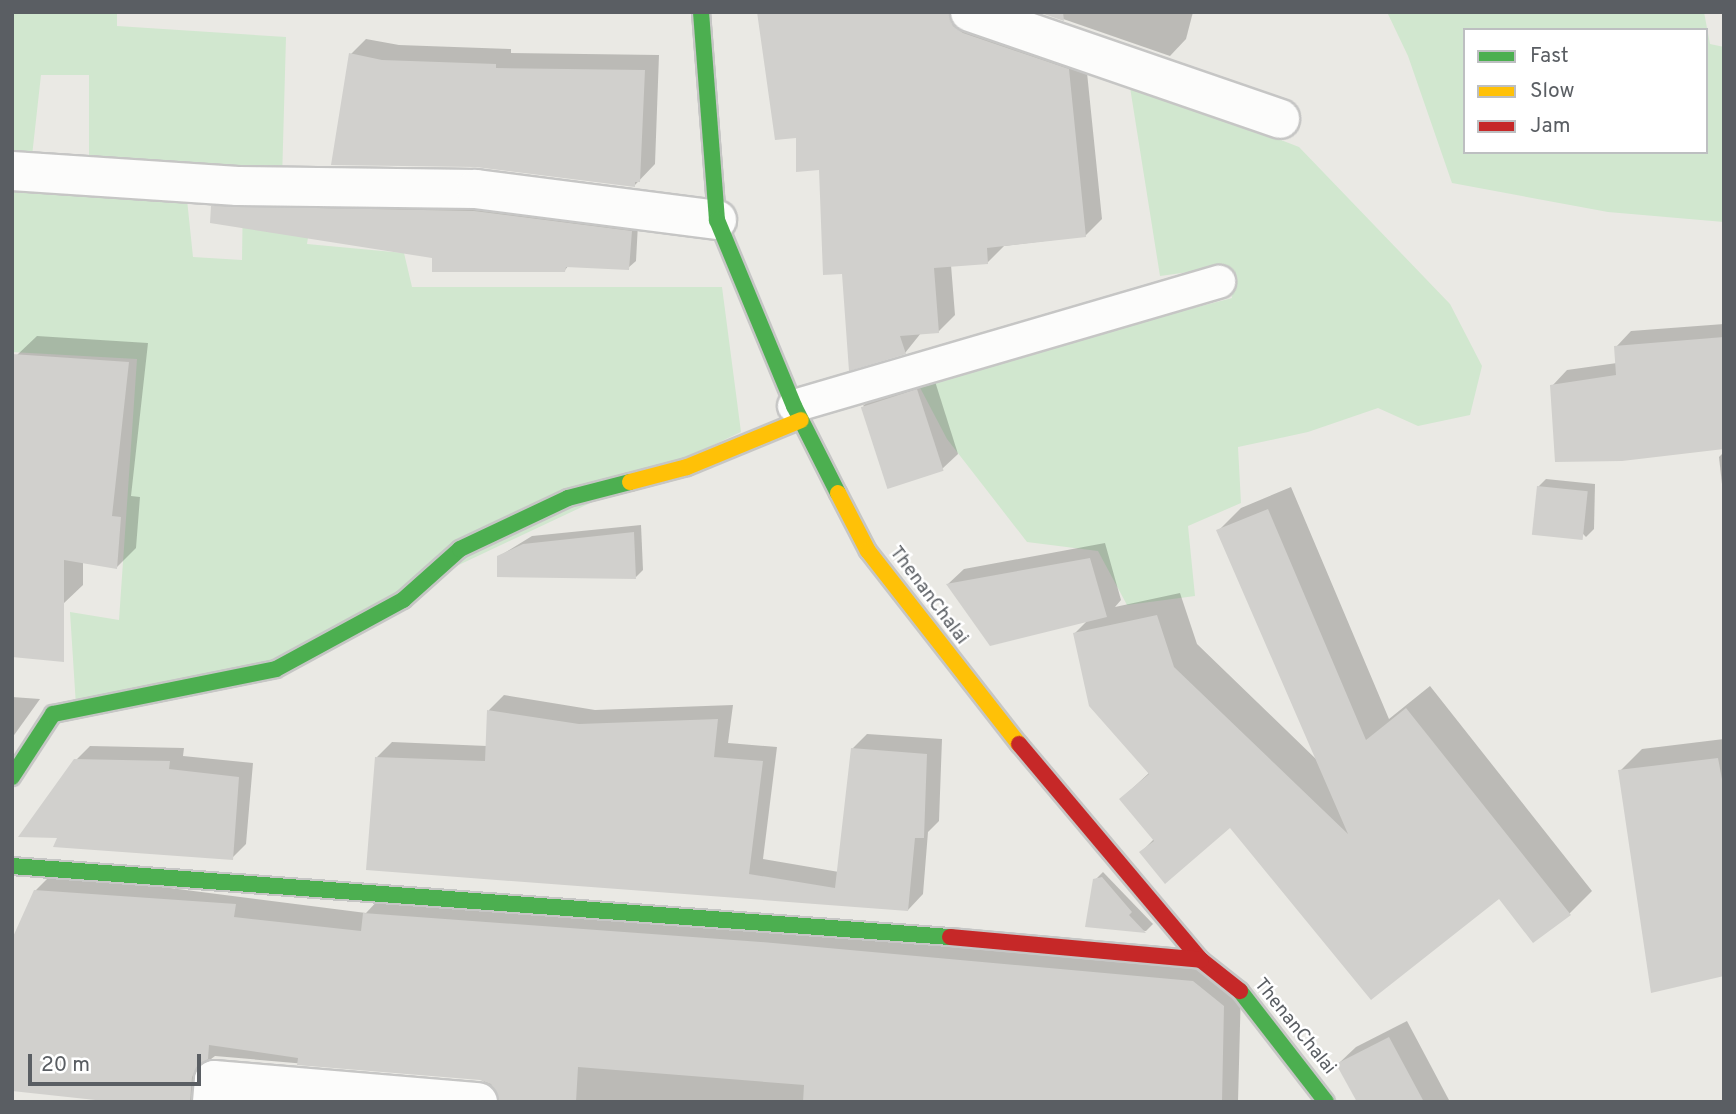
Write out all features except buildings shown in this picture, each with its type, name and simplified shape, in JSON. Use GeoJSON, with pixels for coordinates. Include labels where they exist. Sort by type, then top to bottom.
{"type":"FeatureCollection","features":[{"type":"Feature","properties":{"kind":"street","name":"ThenanChalai"},"geometry":{"type":"LineString","coordinates":[[701,12],[718,220],[797,413],[868,551],[963,677],[1201,960],[1247,996],[1326,1102]]}},
{"type":"Feature","properties":{"kind":"street"},"geometry":{"type":"LineString","coordinates":[[970,12],[1280,118]]}},
{"type":"Feature","properties":{"kind":"street"},"geometry":{"type":"LineString","coordinates":[[12,171],[237,186],[476,188],[718,220]]}},
{"type":"Feature","properties":{"kind":"street"},"geometry":{"type":"LineString","coordinates":[[12,777],[53,714],[276,669],[403,600],[460,549],[568,498],[687,467],[797,413]]}},
{"type":"Feature","properties":{"kind":"street"},"geometry":{"type":"LineString","coordinates":[[12,866],[763,920],[1201,960]]}},
{"type":"Feature","properties":{"kind":"street"},"geometry":{"type":"LineString","coordinates":[[212,1102],[214,1080],[478,1102]]}},
{"type":"Feature","properties":{"kind":"lane"},"geometry":{"type":"LineString","coordinates":[[797,413],[1219,282]]}},
{"type":"Feature","properties":{"kind":"green space"},"geometry":{"type":"Polygon","coordinates":[[[12,12],[117,12],[117,26],[286,37],[282,180],[89,173],[89,75],[41,75],[32,156],[12,155],[12,12]]]}},
{"type":"Feature","properties":{"kind":"green space"},"geometry":{"type":"Polygon","coordinates":[[[1387,12],[1704,12],[1707,28],[1463,28],[1463,154],[1708,154],[1708,33],[1710,44],[1724,47],[1724,222],[1608,212],[1452,183],[1408,56],[1387,12]]]}},
{"type":"Feature","properties":{"kind":"green space"},"geometry":{"type":"Polygon","coordinates":[[[1129,81],[1299,147],[1450,304],[1482,366],[1470,415],[1418,426],[1378,408],[1308,432],[1238,447],[1241,503],[1188,526],[1195,596],[1127,605],[1098,551],[1027,542],[947,439],[916,380],[1232,298],[1226,267],[1160,276],[1129,81]]]}},
{"type":"Feature","properties":{"kind":"green space"},"geometry":{"type":"Polygon","coordinates":[[[12,178],[186,190],[193,257],[242,260],[243,193],[314,199],[307,244],[404,253],[412,287],[722,287],[741,432],[393,596],[271,665],[76,706],[70,612],[119,620],[137,359],[12,352],[12,178]]]}},
{"type":"Feature","properties":{"kind":"traffic: fast"},"geometry":{"type":"LineString","coordinates":[[701,12],[717,220],[794,406],[838,493]]}},
{"type":"Feature","properties":{"kind":"traffic: fast"},"geometry":{"type":"LineString","coordinates":[[12,777],[53,714],[276,669],[403,600],[460,549],[568,498],[630,482]]}},
{"type":"Feature","properties":{"kind":"traffic: fast"},"geometry":{"type":"LineString","coordinates":[[12,866],[950,937]]}},
{"type":"Feature","properties":{"kind":"traffic: fast"},"geometry":{"type":"LineString","coordinates":[[1240,991],[1326,1102]]}},
{"type":"Feature","properties":{"kind":"traffic: slow"},"geometry":{"type":"LineString","coordinates":[[630,482],[687,467],[801,420]]}},
{"type":"Feature","properties":{"kind":"traffic: slow"},"geometry":{"type":"LineString","coordinates":[[838,493],[868,551],[1019,744]]}},
{"type":"Feature","properties":{"kind":"traffic: jam"},"geometry":{"type":"LineString","coordinates":[[1019,744],[1201,960],[1240,991]]}},
{"type":"Feature","properties":{"kind":"traffic: jam"},"geometry":{"type":"LineString","coordinates":[[950,937],[1201,960]]}}]}
